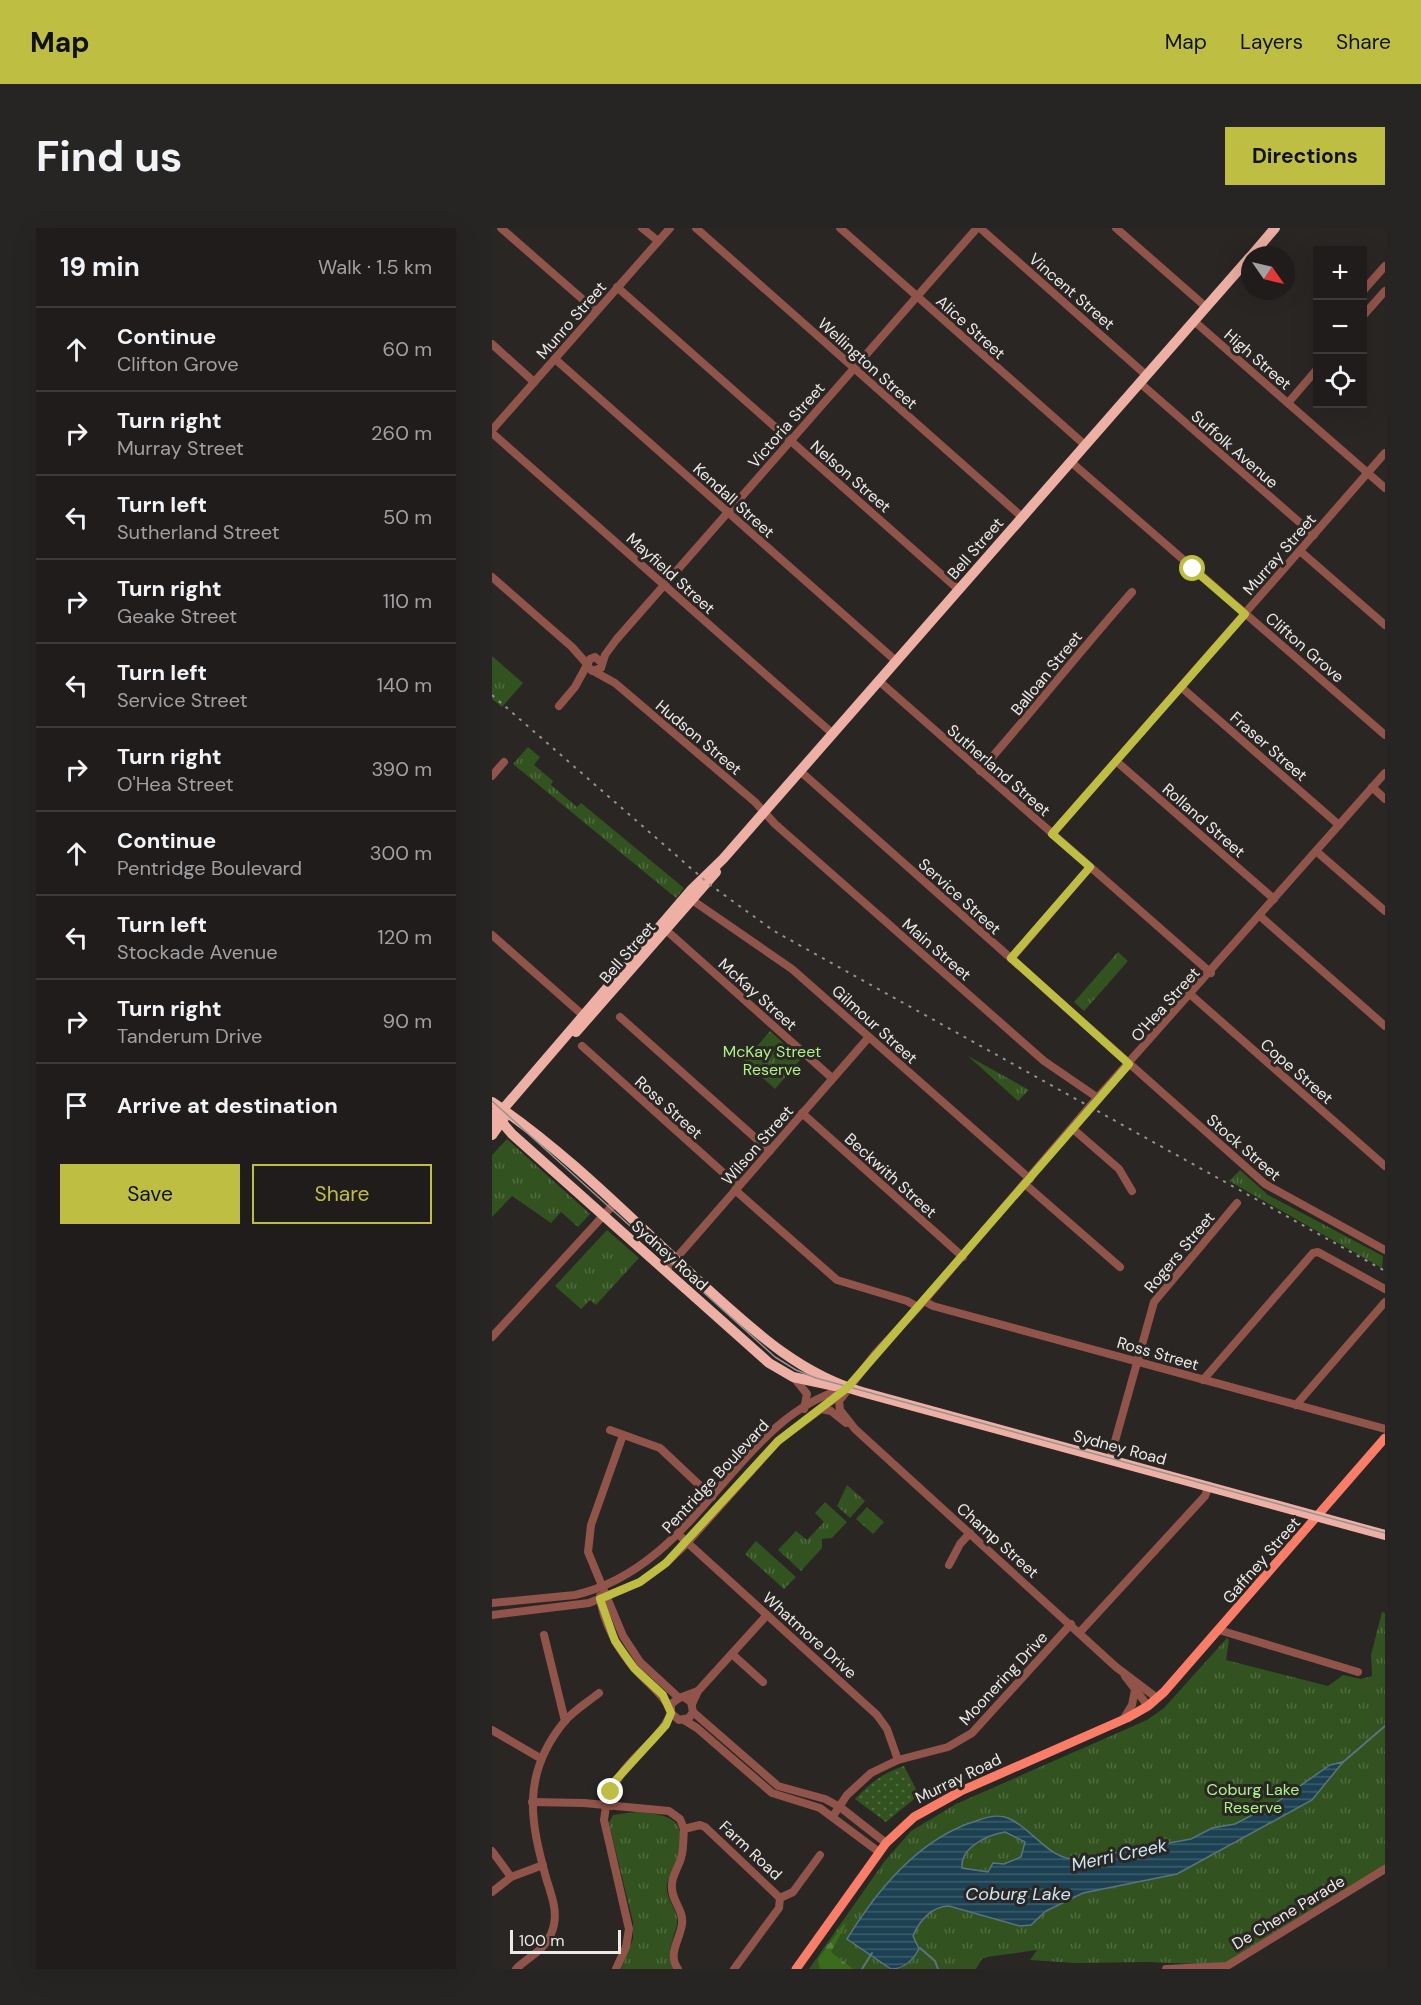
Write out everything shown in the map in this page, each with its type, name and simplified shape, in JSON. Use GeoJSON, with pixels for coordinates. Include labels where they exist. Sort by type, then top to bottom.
{"type":"FeatureCollection","features":[{"type":"Feature","properties":{"kind":"highway","name":"Bell Street"},"geometry":{"type":"LineString","coordinates":[[1260,246],[1275,228]]}},
{"type":"Feature","properties":{"kind":"highway","name":"Bell Street"},"geometry":{"type":"LineString","coordinates":[[585,1017],[692,889],[723,859],[1241,267]]}},
{"type":"Feature","properties":{"kind":"highway","name":"Bell Street"},"geometry":{"type":"LineString","coordinates":[[492,1135],[499,1116],[547,1059],[666,930],[713,876],[723,859]]}},
{"type":"Feature","properties":{"kind":"highway","name":"Sydney Road"},"geometry":{"type":"LineString","coordinates":[[492,1102],[499,1116],[603,1216],[769,1363],[793,1377],[847,1388],[1385,1535]]}},
{"type":"Feature","properties":{"kind":"highway","name":"Sydney Road"},"geometry":{"type":"LineString","coordinates":[[499,1116],[614,1204],[785,1356],[847,1388]]}},
{"type":"Feature","properties":{"kind":"main road","name":"Gaffney Street"},"geometry":{"type":"LineString","coordinates":[[1156,1698],[1219,1630],[1385,1438]]}},
{"type":"Feature","properties":{"kind":"main road","name":"Murray Road"},"geometry":{"type":"LineString","coordinates":[[797,1968],[879,1852],[914,1816],[961,1791],[1123,1720],[1148,1706],[1156,1698]]}},
{"type":"Feature","properties":{"kind":"street"},"geometry":{"type":"LineString","coordinates":[[501,228],[596,312]]}},
{"type":"Feature","properties":{"kind":"street"},"geometry":{"type":"LineString","coordinates":[[642,228],[658,242]]}},
{"type":"Feature","properties":{"kind":"street","name":"Munro Street"},"geometry":{"type":"LineString","coordinates":[[492,431],[670,228]]}},
{"type":"Feature","properties":{"kind":"street","name":"Wellington Street"},"geometry":{"type":"LineString","coordinates":[[696,228],[1022,517]]}},
{"type":"Feature","properties":{"kind":"street","name":"Alice Street"},"geometry":{"type":"LineString","coordinates":[[840,228],[1085,445]]}},
{"type":"Feature","properties":{"kind":"street","name":"Victoria Street"},"geometry":{"type":"LineString","coordinates":[[560,706],[575,687],[590,661],[616,640],[978,228]]}},
{"type":"Feature","properties":{"kind":"street","name":"Vincent Street"},"geometry":{"type":"LineString","coordinates":[[978,228],[1143,379]]}},
{"type":"Feature","properties":{"kind":"street"},"geometry":{"type":"LineString","coordinates":[[1116,228],[1206,307]]}},
{"type":"Feature","properties":{"kind":"street"},"geometry":{"type":"LineString","coordinates":[[1367,286],[1385,266]]}},
{"type":"Feature","properties":{"kind":"street","name":"Nelson Street"},"geometry":{"type":"LineString","coordinates":[[617,287],[959,590]]}},
{"type":"Feature","properties":{"kind":"street"},"geometry":{"type":"LineString","coordinates":[[1367,311],[1385,291]]}},
{"type":"Feature","properties":{"kind":"street","name":"High Street"},"geometry":{"type":"LineString","coordinates":[[1194,321],[1385,488]]}},
{"type":"Feature","properties":{"kind":"street"},"geometry":{"type":"LineString","coordinates":[[492,344],[534,382]]}},
{"type":"Feature","properties":{"kind":"street","name":"Kendall Street"},"geometry":{"type":"LineString","coordinates":[[555,359],[896,661]]}},
{"type":"Feature","properties":{"kind":"street"},"geometry":{"type":"LineString","coordinates":[[1288,402],[1313,373]]}},
{"type":"Feature","properties":{"kind":"street","name":"Suffolk Avenue"},"geometry":{"type":"LineString","coordinates":[[1143,379],[1314,535]]}},
{"type":"Feature","properties":{"kind":"street","name":"Mayfield Street"},"geometry":{"type":"LineString","coordinates":[[492,431],[833,734]]}},
{"type":"Feature","properties":{"kind":"street","name":"Murray Street"},"geometry":{"type":"LineString","coordinates":[[1052,834],[1385,453]]}},
{"type":"Feature","properties":{"kind":"street","name":"Clifton Grove"},"geometry":{"type":"LineString","coordinates":[[1071,462],[1385,735]]}},
{"type":"Feature","properties":{"kind":"street"},"geometry":{"type":"LineString","coordinates":[[1300,551],[1385,625]]}},
{"type":"Feature","properties":{"kind":"street"},"geometry":{"type":"LineString","coordinates":[[492,577],[572,647],[590,661],[600,659],[602,664]]}},
{"type":"Feature","properties":{"kind":"street","name":"Balloan Street"},"geometry":{"type":"LineString","coordinates":[[981,771],[1132,592]]}},
{"type":"Feature","properties":{"kind":"street","name":"Victoria Street"},"geometry":{"type":"LineString","coordinates":[[575,687],[601,668],[616,640]]}},
{"type":"Feature","properties":{"kind":"street","name":"Hudson Street"},"geometry":{"type":"LineString","coordinates":[[590,661],[594,672],[615,683],[764,812]]}},
{"type":"Feature","properties":{"kind":"street","name":"Hudson Street"},"geometry":{"type":"LineString","coordinates":[[602,664],[615,683]]}},
{"type":"Feature","properties":{"kind":"street","name":"Sutherland Street"},"geometry":{"type":"LineString","coordinates":[[879,681],[1211,973]]}},
{"type":"Feature","properties":{"kind":"street","name":"Fraser Street"},"geometry":{"type":"LineString","coordinates":[[1181,687],[1339,825]]}},
{"type":"Feature","properties":{"kind":"street","name":"Rolland Street"},"geometry":{"type":"LineString","coordinates":[[1116,760],[1274,899]]}},
{"type":"Feature","properties":{"kind":"street"},"geometry":{"type":"LineString","coordinates":[[492,776],[504,762]]}},
{"type":"Feature","properties":{"kind":"street","name":"Service Street"},"geometry":{"type":"LineString","coordinates":[[800,771],[1129,1064]]}},
{"type":"Feature","properties":{"kind":"street","name":"O'Hea Street"},"geometry":{"type":"LineString","coordinates":[[847,1388],[1028,1182],[1098,1098],[1211,973],[1385,773]]}},
{"type":"Feature","properties":{"kind":"street"},"geometry":{"type":"LineString","coordinates":[[1372,788],[1385,798]]}},
{"type":"Feature","properties":{"kind":"street","name":"Main Street"},"geometry":{"type":"LineString","coordinates":[[764,812],[1027,1047],[1050,1066],[1098,1098]]}},
{"type":"Feature","properties":{"kind":"street"},"geometry":{"type":"LineString","coordinates":[[1316,851],[1385,911]]}},
{"type":"Feature","properties":{"kind":"street"},"geometry":{"type":"LineString","coordinates":[[1011,958],[1090,867]]}},
{"type":"Feature","properties":{"kind":"street","name":"Gilmour Street"},"geometry":{"type":"LineString","coordinates":[[692,900],[792,969],[1120,1267]]}},
{"type":"Feature","properties":{"kind":"street"},"geometry":{"type":"LineString","coordinates":[[1260,916],[1385,1026]]}},
{"type":"Feature","properties":{"kind":"street","name":"McKay Street"},"geometry":{"type":"LineString","coordinates":[[666,930],[832,1078]]}},
{"type":"Feature","properties":{"kind":"street"},"geometry":{"type":"LineString","coordinates":[[492,935],[585,1017]]}},
{"type":"Feature","properties":{"kind":"street","name":"Cope Street"},"geometry":{"type":"LineString","coordinates":[[1191,995],[1385,1166]]}},
{"type":"Feature","properties":{"kind":"street"},"geometry":{"type":"LineString","coordinates":[[620,1017],[770,1150]]}},
{"type":"Feature","properties":{"kind":"street","name":"Wilson Street"},"geometry":{"type":"LineString","coordinates":[[665,1271],[868,1037]]}},
{"type":"Feature","properties":{"kind":"street","name":"Ross Street"},"geometry":{"type":"LineString","coordinates":[[582,1046],[837,1280],[907,1301],[918,1308]]}},
{"type":"Feature","properties":{"kind":"street","name":"Stock Street"},"geometry":{"type":"LineString","coordinates":[[1129,1064],[1272,1190],[1385,1250]]}},
{"type":"Feature","properties":{"kind":"street","name":"Beckwith Street"},"geometry":{"type":"LineString","coordinates":[[802,1113],[963,1257]]}},
{"type":"Feature","properties":{"kind":"street"},"geometry":{"type":"LineString","coordinates":[[1073,1129],[1119,1169],[1131,1191]]}},
{"type":"Feature","properties":{"kind":"street","name":"Rogers Street"},"geometry":{"type":"LineString","coordinates":[[1110,1460],[1156,1298],[1237,1203]]}},
{"type":"Feature","properties":{"kind":"street"},"geometry":{"type":"LineString","coordinates":[[492,1337],[614,1204]]}},
{"type":"Feature","properties":{"kind":"street"},"geometry":{"type":"LineString","coordinates":[[1203,1380],[1316,1252],[1385,1289]]}},
{"type":"Feature","properties":{"kind":"street","name":"Ross Street"},"geometry":{"type":"LineString","coordinates":[[924,1301],[933,1306],[1137,1360],[1385,1430]]}},
{"type":"Feature","properties":{"kind":"street"},"geometry":{"type":"LineString","coordinates":[[1296,1405],[1385,1302]]}},
{"type":"Feature","properties":{"kind":"street"},"geometry":{"type":"LineString","coordinates":[[793,1377],[806,1391],[804,1409]]}},
{"type":"Feature","properties":{"kind":"street","name":"Pentridge Boulevard"},"geometry":{"type":"LineString","coordinates":[[495,1603],[575,1595],[633,1571],[679,1535],[766,1438],[827,1394],[847,1388]]}},
{"type":"Feature","properties":{"kind":"street","name":"Pentridge Boulevard"},"geometry":{"type":"LineString","coordinates":[[496,1614],[600,1599],[640,1582],[666,1563],[687,1543],[778,1441],[847,1388]]}},
{"type":"Feature","properties":{"kind":"street","name":"Champ Street"},"geometry":{"type":"LineString","coordinates":[[847,1388],[839,1401],[839,1407],[855,1429]]}},
{"type":"Feature","properties":{"kind":"street","name":"Champ Street"},"geometry":{"type":"LineString","coordinates":[[821,1409],[831,1411],[855,1429],[1123,1672],[1156,1698]]}},
{"type":"Feature","properties":{"kind":"street"},"geometry":{"type":"LineString","coordinates":[[610,1430],[660,1448],[712,1497]]}},
{"type":"Feature","properties":{"kind":"street"},"geometry":{"type":"LineString","coordinates":[[623,1435],[588,1540],[588,1552],[601,1586],[608,1595],[623,1636],[640,1662],[778,1786],[825,1799],[840,1807],[886,1843]]}},
{"type":"Feature","properties":{"kind":"street"},"geometry":{"type":"LineString","coordinates":[[1080,1632],[1205,1496],[1209,1486]]}},
{"type":"Feature","properties":{"kind":"street"},"geometry":{"type":"LineString","coordinates":[[949,1565],[960,1544],[970,1533]]}},
{"type":"Feature","properties":{"kind":"street","name":"Whatmore Drive"},"geometry":{"type":"LineString","coordinates":[[679,1535],[878,1715],[887,1729],[898,1760]]}},
{"type":"Feature","properties":{"kind":"street"},"geometry":{"type":"LineString","coordinates":[[601,1586],[600,1599],[615,1641],[634,1668],[663,1695],[671,1710],[681,1720],[697,1728],[772,1793],[807,1803],[834,1816],[879,1852]]}},
{"type":"Feature","properties":{"kind":"street"},"geometry":{"type":"LineString","coordinates":[[495,1603],[496,1614]]}},
{"type":"Feature","properties":{"kind":"street"},"geometry":{"type":"LineString","coordinates":[[616,1969],[626,1947],[629,1929],[604,1820],[615,1781],[666,1725],[674,1701],[698,1691],[767,1615]]}},
{"type":"Feature","properties":{"kind":"street","name":"Moonering Drive"},"geometry":{"type":"LineString","coordinates":[[834,1816],[852,1790],[871,1773],[898,1760],[948,1747],[965,1739],[1071,1624]]}},
{"type":"Feature","properties":{"kind":"street"},"geometry":{"type":"LineString","coordinates":[[1219,1630],[1358,1672]]}},
{"type":"Feature","properties":{"kind":"street"},"geometry":{"type":"LineString","coordinates":[[544,1635],[565,1721]]}},
{"type":"Feature","properties":{"kind":"street"},"geometry":{"type":"LineString","coordinates":[[732,1654],[763,1682]]}},
{"type":"Feature","properties":{"kind":"street","name":"Champ Street"},"geometry":{"type":"LineString","coordinates":[[1123,1672],[1134,1690],[1148,1706]]}},
{"type":"Feature","properties":{"kind":"street"},"geometry":{"type":"LineString","coordinates":[[1123,1720],[1132,1705],[1134,1690]]}},
{"type":"Feature","properties":{"kind":"street"},"geometry":{"type":"LineString","coordinates":[[666,1725],[681,1720],[693,1708],[698,1691]]}},
{"type":"Feature","properties":{"kind":"street"},"geometry":{"type":"LineString","coordinates":[[516,1969],[542,1949],[555,1924],[555,1907],[533,1822],[532,1802],[540,1758],[565,1721],[599,1693]]}},
{"type":"Feature","properties":{"kind":"street"},"geometry":{"type":"LineString","coordinates":[[492,1730],[540,1758]]}},
{"type":"Feature","properties":{"kind":"street"},"geometry":{"type":"LineString","coordinates":[[532,1802],[669,1811],[680,1819],[684,1829],[683,1854],[671,1883],[673,1898],[681,1911],[682,1924],[675,1942],[674,1963],[678,1969]]}},
{"type":"Feature","properties":{"kind":"street","name":"Farm Road"},"geometry":{"type":"LineString","coordinates":[[684,1829],[700,1825],[705,1827],[780,1898]]}},
{"type":"Feature","properties":{"kind":"street"},"geometry":{"type":"LineString","coordinates":[[492,1851],[511,1877]]}},
{"type":"Feature","properties":{"kind":"street"},"geometry":{"type":"LineString","coordinates":[[734,1969],[778,1908],[780,1898],[793,1892],[820,1855]]}},
{"type":"Feature","properties":{"kind":"street"},"geometry":{"type":"LineString","coordinates":[[492,1892],[511,1877],[543,1865]]}},
{"type":"Feature","properties":{"kind":"street","name":"De Chene Parade"},"geometry":{"type":"LineString","coordinates":[[1166,1969],[1227,1966],[1385,1869]]}},
{"type":"Feature","properties":{"kind":"green space"},"geometry":{"type":"Polygon","coordinates":[[[492,656],[523,683],[502,707],[492,699],[492,656]]]}},
{"type":"Feature","properties":{"kind":"green space"},"geometry":{"type":"Polygon","coordinates":[[[528,747],[540,757],[534,765],[553,781],[551,785],[577,807],[581,803],[684,888],[676,898],[513,764],[528,747]]]}},
{"type":"Feature","properties":{"kind":"green space"},"geometry":{"type":"Polygon","coordinates":[[[1118,952],[1128,961],[1084,1011],[1074,1002],[1118,952]]]}},
{"type":"Feature","properties":{"kind":"green space","name":"McKay Street Reserve"},"geometry":{"type":"Polygon","coordinates":[[[770,1031],[801,1059],[775,1089],[744,1061],[770,1031]]]}},
{"type":"Feature","properties":{"kind":"green space"},"geometry":{"type":"Polygon","coordinates":[[[968,1056],[1029,1090],[1018,1101],[968,1056]]]}},
{"type":"Feature","properties":{"kind":"green space"},"geometry":{"type":"Polygon","coordinates":[[[507,1139],[590,1214],[578,1227],[561,1212],[551,1223],[512,1196],[492,1217],[492,1155],[507,1139]]]}},
{"type":"Feature","properties":{"kind":"green space"},"geometry":{"type":"Polygon","coordinates":[[[1240,1170],[1268,1195],[1383,1256],[1382,1268],[1229,1181],[1240,1170]]]}},
{"type":"Feature","properties":{"kind":"green space"},"geometry":{"type":"Polygon","coordinates":[[[607,1230],[639,1258],[596,1305],[590,1300],[581,1309],[555,1286],[607,1230]]]}},
{"type":"Feature","properties":{"kind":"green space"},"geometry":{"type":"Polygon","coordinates":[[[847,1485],[865,1501],[850,1518],[837,1506],[847,1485]]]}},
{"type":"Feature","properties":{"kind":"green space"},"geometry":{"type":"Polygon","coordinates":[[[825,1502],[847,1522],[832,1538],[822,1539],[822,1548],[801,1571],[778,1550],[796,1531],[807,1540],[824,1522],[815,1513],[825,1502]]]}},
{"type":"Feature","properties":{"kind":"green space"},"geometry":{"type":"Polygon","coordinates":[[[867,1507],[884,1522],[873,1534],[856,1519],[867,1507]]]}},
{"type":"Feature","properties":{"kind":"green space"},"geometry":{"type":"Polygon","coordinates":[[[756,1541],[796,1577],[784,1589],[745,1554],[756,1541]]]}},
{"type":"Feature","properties":{"kind":"green space","name":"Coburg Lake Reserve"},"geometry":{"type":"Polygon","coordinates":[[[1382,1612],[1385,1613],[1385,1865],[1222,1965],[1148,1962],[1075,1963],[1030,1960],[1037,1950],[987,1957],[982,1959],[976,1969],[809,1969],[884,1862],[911,1831],[956,1804],[1147,1720],[1164,1708],[1227,1638],[1229,1640],[1226,1660],[1328,1686],[1343,1675],[1361,1679],[1372,1676],[1371,1655],[1382,1612]]]}},
{"type":"Feature","properties":{"kind":"green space"},"geometry":{"type":"Polygon","coordinates":[[[904,1766],[919,1795],[886,1822],[855,1799],[877,1779],[904,1766]]]}},
{"type":"Feature","properties":{"kind":"green space"},"geometry":{"type":"Polygon","coordinates":[[[650,1813],[670,1819],[680,1831],[679,1852],[667,1889],[677,1919],[670,1952],[673,1969],[621,1969],[633,1939],[633,1922],[609,1823],[613,1815],[650,1813]]]}},
{"type":"Feature","properties":{"kind":"green space"},"geometry":{"type":"Polygon","coordinates":[[[846,1924],[831,1952],[853,1969],[820,1969],[818,1959],[846,1924]]]}},
{"type":"Feature","properties":{"kind":"water","name":"Coburg Lake"},"geometry":{"type":"Polygon","coordinates":[[[1343,1762],[1312,1800],[1177,1874],[1083,1893],[1046,1911],[1031,1925],[1020,1926],[949,1906],[937,1909],[927,1915],[913,1936],[919,1949],[917,1953],[908,1963],[896,1969],[891,1969],[847,1939],[886,1885],[918,1853],[956,1829],[988,1817],[1008,1818],[1051,1851],[1070,1859],[1081,1859],[1191,1839],[1212,1828],[1235,1824],[1274,1804],[1330,1765],[1343,1762]],[[1005,1832],[983,1839],[965,1854],[962,1868],[988,1872],[993,1863],[1004,1864],[1021,1857],[1025,1842],[1005,1832]]]}},
{"type":"Feature","properties":{"kind":"waterway","name":"Merri Creek"},"geometry":{"type":"LineString","coordinates":[[1342,1763],[1385,1726]]}},
{"type":"Feature","properties":{"kind":"waterway"},"geometry":{"type":"LineString","coordinates":[[920,1948],[935,1961],[938,1969]]}},
{"type":"Feature","properties":{"kind":"waterway","name":"Merri Creek"},"geometry":{"type":"LineString","coordinates":[[862,1969],[872,1953]]}},
{"type":"Feature","properties":{"kind":"tram line"},"geometry":{"type":"LineString","coordinates":[[492,1101],[775,1357],[796,1370],[816,1378],[1385,1533]]}},
{"type":"Feature","properties":{"kind":"railway"},"geometry":{"type":"LineString","coordinates":[[492,695],[709,884],[774,931],[1385,1271]]}},
{"type":"Feature","properties":{"kind":"route"},"geometry":{"type":"LineString","coordinates":[[611,1792],[615,1781],[666,1725],[671,1713],[663,1695],[634,1668],[615,1641],[600,1599],[640,1582],[666,1563],[687,1543],[778,1441],[847,1388],[1030,1179],[1090,1106],[1129,1064],[1011,958],[1090,867],[1052,834],[1245,614],[1193,569]]}}]}
